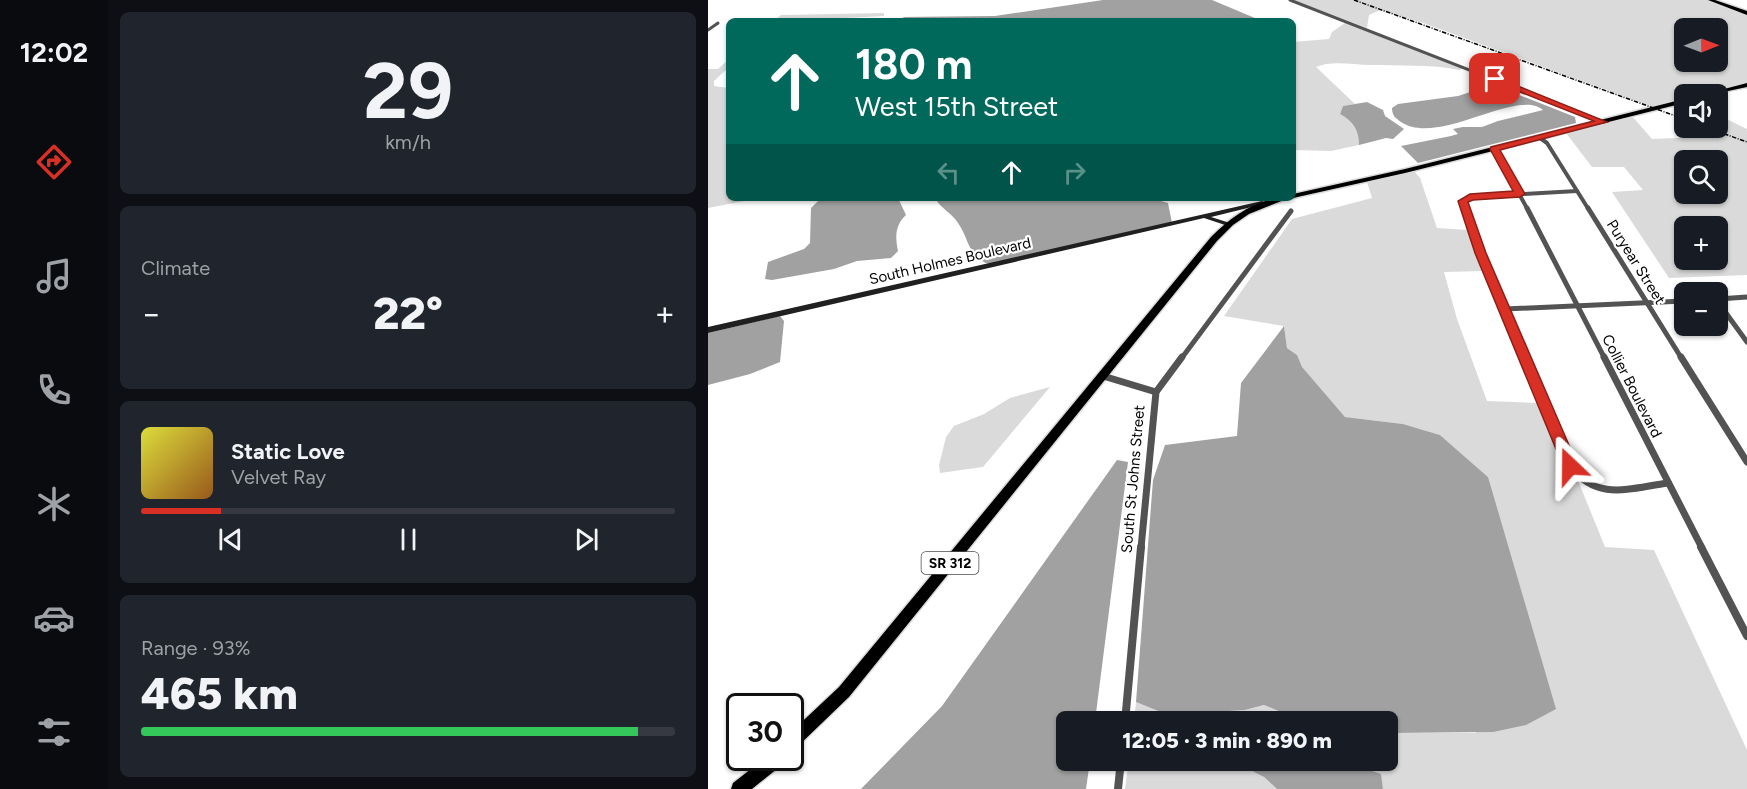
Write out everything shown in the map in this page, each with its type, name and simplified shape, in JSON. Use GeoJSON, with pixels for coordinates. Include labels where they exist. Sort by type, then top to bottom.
{"type":"FeatureCollection","features":[{"type":"Feature","properties":{"kind":"main road"},"geometry":{"type":"LineString","coordinates":[[1710,0],[1747,13]]}},
{"type":"Feature","properties":{"kind":"main road"},"geometry":{"type":"LineString","coordinates":[[1728,89],[1747,85]]}},
{"type":"Feature","properties":{"kind":"main road"},"geometry":{"type":"LineString","coordinates":[[1296,195],[1540,138],[1674,104]]}},
{"type":"Feature","properties":{"kind":"main road","name":"South Holmes Boulevard"},"geometry":{"type":"LineString","coordinates":[[708,330],[1271,201]]}},
{"type":"Feature","properties":{"kind":"main road","name":"SR 312"},"geometry":{"type":"LineString","coordinates":[[804,731],[844,692],[1214,239],[1228,224],[1262,203]]}},
{"type":"Feature","properties":{"kind":"main road","name":"South Holmes Boulevard"},"geometry":{"type":"LineString","coordinates":[[1198,218],[1228,224]]}},
{"type":"Feature","properties":{"kind":"main road"},"geometry":{"type":"LineString","coordinates":[[739,789],[761,771]]}},
{"type":"Feature","properties":{"kind":"street"},"geometry":{"type":"LineString","coordinates":[[1290,0],[1603,122]]}},
{"type":"Feature","properties":{"kind":"street"},"geometry":{"type":"LineString","coordinates":[[708,30],[718,23]]}},
{"type":"Feature","properties":{"kind":"street","name":"Puryear Street"},"geometry":{"type":"LineString","coordinates":[[1540,138],[1547,143],[1747,462]]}},
{"type":"Feature","properties":{"kind":"street","name":"Collier Boulevard"},"geometry":{"type":"LineString","coordinates":[[1494,149],[1520,194],[1747,636]]}},
{"type":"Feature","properties":{"kind":"street"},"geometry":{"type":"LineString","coordinates":[[1577,191],[1472,197],[1464,200],[1464,204],[1480,253],[1570,466],[1579,478],[1593,487],[1612,489],[1668,483]]}},
{"type":"Feature","properties":{"kind":"street","name":"South St Johns Street"},"geometry":{"type":"LineString","coordinates":[[1126,711],[1156,392],[1291,211]]}},
{"type":"Feature","properties":{"kind":"street"},"geometry":{"type":"LineString","coordinates":[[1728,300],[1747,297]]}},
{"type":"Feature","properties":{"kind":"street"},"geometry":{"type":"LineString","coordinates":[[1505,309],[1674,302]]}},
{"type":"Feature","properties":{"kind":"street"},"geometry":{"type":"LineString","coordinates":[[1728,315],[1747,342]]}},
{"type":"Feature","properties":{"kind":"street"},"geometry":{"type":"LineString","coordinates":[[1102,376],[1156,392]]}},
{"type":"Feature","properties":{"kind":"street"},"geometry":{"type":"LineString","coordinates":[[1118,789],[1120,771]]}},
{"type":"Feature","properties":{"kind":"shaded area"},"geometry":{"type":"Polygon","coordinates":[[[1103,0],[1212,0],[1255,18],[902,18],[995,16],[1103,0]]]}},
{"type":"Feature","properties":{"kind":"shaded area"},"geometry":{"type":"Polygon","coordinates":[[[1293,0],[1708,0],[1747,14],[1747,83],[1728,88],[1728,84],[1674,84],[1674,102],[1653,107],[1423,23],[1380,10],[1369,15],[1367,28],[1293,0]]]}},
{"type":"Feature","properties":{"kind":"shaded area"},"geometry":{"type":"Polygon","coordinates":[[[884,13],[884,16],[844,18],[778,18],[781,15],[884,13]]]}},
{"type":"Feature","properties":{"kind":"shaded area"},"geometry":{"type":"Polygon","coordinates":[[[1345,23],[1464,68],[1459,70],[1426,66],[1336,63],[1316,67],[1355,104],[1343,106],[1340,114],[1354,126],[1359,145],[1331,151],[1296,150],[1296,42],[1329,39],[1332,32],[1345,23]]]}},
{"type":"Feature","properties":{"kind":"shaded area"},"geometry":{"type":"Polygon","coordinates":[[[726,62],[726,70],[714,81],[714,86],[726,88],[726,201],[744,201],[708,208],[708,69],[718,69],[726,62]]]}},
{"type":"Feature","properties":{"kind":"shaded area"},"geometry":{"type":"Polygon","coordinates":[[[1486,87],[1499,87],[1575,117],[1576,123],[1418,163],[1401,146],[1458,134],[1453,129],[1482,127],[1543,110],[1531,105],[1515,106],[1456,123],[1417,128],[1401,122],[1393,113],[1392,108],[1398,104],[1458,96],[1486,87]]]}},
{"type":"Feature","properties":{"kind":"shaded area"},"geometry":{"type":"Polygon","coordinates":[[[1367,102],[1383,110],[1385,116],[1404,129],[1393,139],[1386,138],[1359,145],[1354,127],[1340,114],[1343,106],[1367,102]]]}},
{"type":"Feature","properties":{"kind":"shaded area"},"geometry":{"type":"Polygon","coordinates":[[[1632,116],[1652,139],[1728,138],[1728,120],[1747,129],[1747,275],[1669,278],[1612,192],[1643,190],[1624,167],[1592,167],[1566,133],[1632,116]]]}},
{"type":"Feature","properties":{"kind":"shaded area"},"geometry":{"type":"Polygon","coordinates":[[[1414,171],[1420,178],[1437,228],[1469,230],[1484,271],[1444,272],[1457,319],[1487,401],[1539,403],[1565,466],[1579,483],[1605,547],[1654,550],[1747,750],[1747,789],[1383,789],[1380,774],[1364,771],[1398,771],[1398,733],[1476,733],[1488,477],[1440,435],[1403,424],[1345,417],[1301,367],[1297,355],[1287,348],[1284,326],[1224,316],[1292,219],[1372,198],[1367,182],[1414,171]]]}},
{"type":"Feature","properties":{"kind":"shaded area"},"geometry":{"type":"Polygon","coordinates":[[[818,201],[899,201],[906,215],[897,232],[898,251],[891,258],[857,261],[834,269],[772,280],[765,279],[768,262],[804,249],[810,243],[811,208],[818,201]]]}},
{"type":"Feature","properties":{"kind":"shaded area"},"geometry":{"type":"Polygon","coordinates":[[[937,201],[1161,201],[1168,203],[1172,223],[989,264],[977,257],[958,223],[937,201]]]}},
{"type":"Feature","properties":{"kind":"shaded area"},"geometry":{"type":"Polygon","coordinates":[[[780,316],[784,321],[780,362],[750,374],[708,385],[708,333],[780,316]]]}},
{"type":"Feature","properties":{"kind":"shaded area"},"geometry":{"type":"Polygon","coordinates":[[[1284,326],[1287,348],[1297,355],[1302,367],[1345,417],[1403,424],[1440,435],[1488,477],[1556,709],[1526,725],[1493,732],[1398,733],[1398,711],[1278,711],[1264,705],[1230,711],[1158,711],[1136,702],[1153,480],[1165,445],[1237,436],[1241,383],[1284,326]]]}},
{"type":"Feature","properties":{"kind":"shaded area"},"geometry":{"type":"Polygon","coordinates":[[[1050,387],[983,467],[940,473],[939,465],[946,437],[954,426],[984,414],[1010,398],[1050,387]]]}},
{"type":"Feature","properties":{"kind":"shaded area"},"geometry":{"type":"Polygon","coordinates":[[[1117,460],[1128,462],[1096,711],[1056,711],[1056,771],[1089,771],[1086,789],[861,789],[942,706],[1117,460]]]}},
{"type":"Feature","properties":{"kind":"shaded area"},"geometry":{"type":"Polygon","coordinates":[[[1136,702],[1158,711],[1135,711],[1136,702]]]}},
{"type":"Feature","properties":{"kind":"shaded area"},"geometry":{"type":"Polygon","coordinates":[[[1264,705],[1278,711],[1230,711],[1245,710],[1264,705]]]}},
{"type":"Feature","properties":{"kind":"shaded area"},"geometry":{"type":"Polygon","coordinates":[[[1127,771],[1254,771],[1277,789],[1125,789],[1127,771]]]}},
{"type":"Feature","properties":{"kind":"shaded area"},"geometry":{"type":"Polygon","coordinates":[[[1372,771],[1381,774],[1383,789],[1277,789],[1264,777],[1254,772],[1372,771]]]}},
{"type":"Feature","properties":{"kind":"railway"},"geometry":{"type":"LineString","coordinates":[[1354,0],[1674,115]]}},
{"type":"Feature","properties":{"kind":"railway"},"geometry":{"type":"LineString","coordinates":[[1728,135],[1747,142]]}},
{"type":"Feature","properties":{"kind":"route"},"geometry":{"type":"LineString","coordinates":[[1495,79],[1603,122],[1494,149],[1500,155],[1520,194],[1470,197],[1463,201],[1480,253],[1570,466]]}}]}
